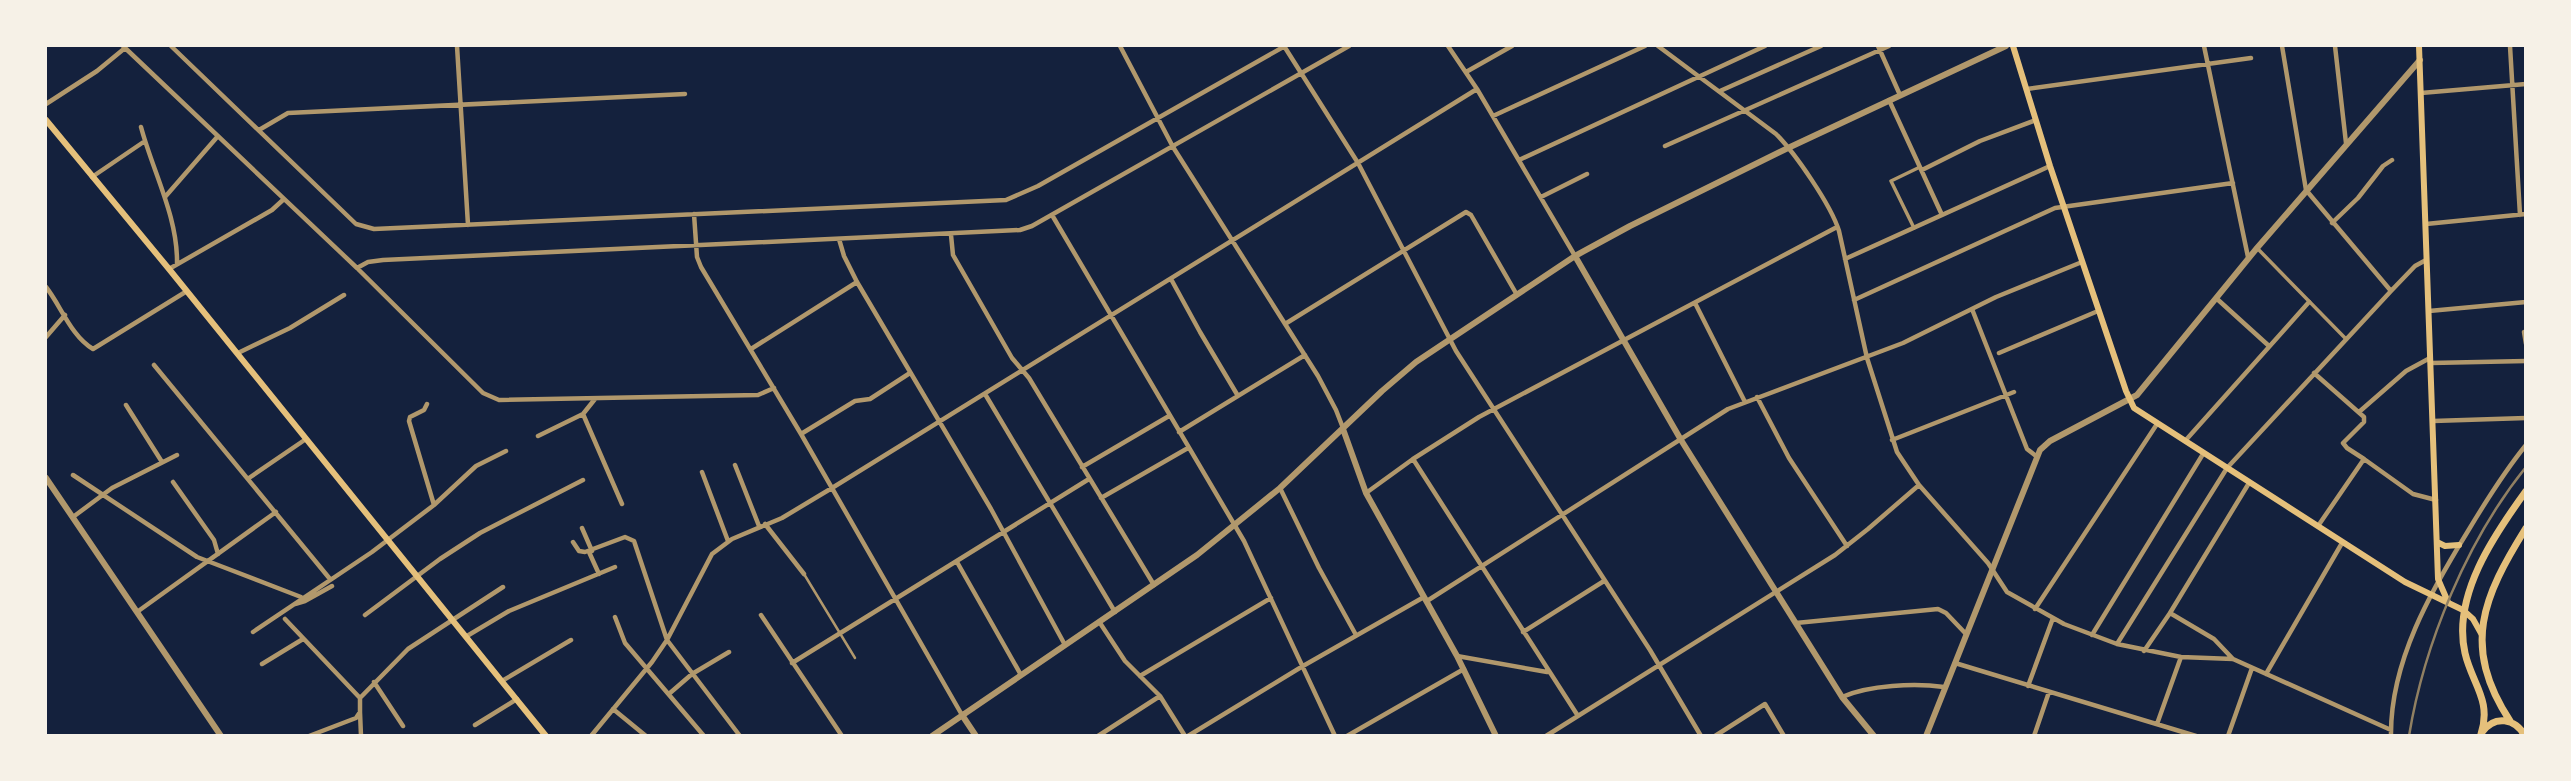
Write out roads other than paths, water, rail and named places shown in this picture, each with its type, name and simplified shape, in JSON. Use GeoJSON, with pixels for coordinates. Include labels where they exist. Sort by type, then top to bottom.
{"type":"FeatureCollection","features":[{"type":"Feature","properties":{"kind":"main road"},"geometry":{"type":"LineString","coordinates":[[2013,46],[2098,311],[2129,400],[2138,412],[2342,543],[2429,595],[2463,610],[2473,619],[2482,635]]}},
{"type":"Feature","properties":{"kind":"main road"},"geometry":{"type":"LineString","coordinates":[[2419,46],[2438,579],[2448,602]]}},
{"type":"Feature","properties":{"kind":"main road"},"geometry":{"type":"LineString","coordinates":[[46,120],[455,620],[546,736]]}},
{"type":"Feature","properties":{"kind":"main road"},"geometry":{"type":"LineString","coordinates":[[2481,735],[2485,709],[2464,650],[2463,610],[2480,568],[2525,491]]}},
{"type":"Feature","properties":{"kind":"main road"},"geometry":{"type":"LineString","coordinates":[[2524,731],[2510,721],[2502,708],[2488,674],[2482,635],[2485,605],[2493,584],[2525,528]]}},
{"type":"Feature","properties":{"kind":"main road"},"geometry":{"type":"LineString","coordinates":[[2437,542],[2445,546],[2459,545]]}},
{"type":"Feature","properties":{"kind":"main road"},"geometry":{"type":"LineString","coordinates":[[2481,735],[2493,722],[2510,721]]}},
{"type":"Feature","properties":{"kind":"street"},"geometry":{"type":"LineString","coordinates":[[171,46],[362,227],[374,229],[1006,200],[1038,186],[1285,46],[1358,163],[1450,339],[1493,411],[1701,736]]}},
{"type":"Feature","properties":{"kind":"street"},"geometry":{"type":"LineString","coordinates":[[457,46],[468,225]]}},
{"type":"Feature","properties":{"kind":"street"},"geometry":{"type":"LineString","coordinates":[[1121,46],[1173,147],[1305,355],[1336,410],[1366,493],[1464,669],[1496,736]]}},
{"type":"Feature","properties":{"kind":"street"},"geometry":{"type":"LineString","coordinates":[[357,268],[368,262],[383,260],[1020,230],[1052,215],[1349,46]]}},
{"type":"Feature","properties":{"kind":"street"},"geometry":{"type":"LineString","coordinates":[[1448,46],[1477,89],[1576,256],[1681,440],[1842,697],[1874,736]]}},
{"type":"Feature","properties":{"kind":"street"},"geometry":{"type":"LineString","coordinates":[[1466,72],[1512,46]]}},
{"type":"Feature","properties":{"kind":"street"},"geometry":{"type":"LineString","coordinates":[[1493,116],[1645,46]]}},
{"type":"Feature","properties":{"kind":"street"},"geometry":{"type":"LineString","coordinates":[[1658,46],[1746,111],[1788,148],[1831,213],[1845,259],[1867,358],[1899,457],[1919,485],[1992,569],[2007,592],[2053,618],[2117,644],[2181,657],[2233,659]]}},
{"type":"Feature","properties":{"kind":"street"},"geometry":{"type":"LineString","coordinates":[[1519,160],[1765,46]]}},
{"type":"Feature","properties":{"kind":"street"},"geometry":{"type":"LineString","coordinates":[[1720,92],[1821,46]]}},
{"type":"Feature","properties":{"kind":"street"},"geometry":{"type":"LineString","coordinates":[[1665,146],[1879,48],[1889,46]]}},
{"type":"Feature","properties":{"kind":"street"},"geometry":{"type":"LineString","coordinates":[[932,736],[1155,585],[1280,488],[1391,383],[1450,339],[1576,256],[1641,220],[1788,148],[2007,46]]}},
{"type":"Feature","properties":{"kind":"street"},"geometry":{"type":"LineString","coordinates":[[2204,46],[2249,258]]}},
{"type":"Feature","properties":{"kind":"street"},"geometry":{"type":"LineString","coordinates":[[2282,46],[2306,190],[2391,291]]}},
{"type":"Feature","properties":{"kind":"street"},"geometry":{"type":"LineString","coordinates":[[2335,46],[2346,143]]}},
{"type":"Feature","properties":{"kind":"street"},"geometry":{"type":"LineString","coordinates":[[2426,224],[2523,214],[2510,46]]}},
{"type":"Feature","properties":{"kind":"street"},"geometry":{"type":"LineString","coordinates":[[46,104],[97,71],[124,47],[490,398],[499,400],[758,395],[774,388]]}},
{"type":"Feature","properties":{"kind":"street"},"geometry":{"type":"LineString","coordinates":[[1879,48],[1900,95]]}},
{"type":"Feature","properties":{"kind":"street"},"geometry":{"type":"LineString","coordinates":[[2026,89],[2251,58]]}},
{"type":"Feature","properties":{"kind":"street"},"geometry":{"type":"LineString","coordinates":[[1926,736],[2041,448],[2141,392],[2257,248],[2420,60]]}},
{"type":"Feature","properties":{"kind":"street"},"geometry":{"type":"LineString","coordinates":[[2421,93],[2525,84]]}},
{"type":"Feature","properties":{"kind":"street"},"geometry":{"type":"LineString","coordinates":[[591,736],[667,640],[704,566],[712,554],[728,541],[782,517],[832,488],[1477,89]]}},
{"type":"Feature","properties":{"kind":"street"},"geometry":{"type":"LineString","coordinates":[[259,130],[288,113],[685,94]]}},
{"type":"Feature","properties":{"kind":"street"},"geometry":{"type":"LineString","coordinates":[[1889,100],[1942,215]]}},
{"type":"Feature","properties":{"kind":"street"},"geometry":{"type":"LineString","coordinates":[[1914,228],[1891,181],[1980,141],[2035,120]]}},
{"type":"Feature","properties":{"kind":"street"},"geometry":{"type":"LineString","coordinates":[[141,127],[164,198],[176,246],[177,264]]}},
{"type":"Feature","properties":{"kind":"street"},"geometry":{"type":"LineString","coordinates":[[164,198],[218,136]]}},
{"type":"Feature","properties":{"kind":"street"},"geometry":{"type":"LineString","coordinates":[[92,177],[145,141]]}},
{"type":"Feature","properties":{"kind":"street"},"geometry":{"type":"LineString","coordinates":[[2332,223],[2358,198],[2383,166],[2392,160]]}},
{"type":"Feature","properties":{"kind":"street"},"geometry":{"type":"LineString","coordinates":[[1845,259],[2050,166]]}},
{"type":"Feature","properties":{"kind":"street"},"geometry":{"type":"LineString","coordinates":[[1541,197],[1587,174]]}},
{"type":"Feature","properties":{"kind":"street"},"geometry":{"type":"LineString","coordinates":[[1854,300],[2049,210],[2233,183]]}},
{"type":"Feature","properties":{"kind":"street"},"geometry":{"type":"LineString","coordinates":[[169,269],[272,210],[284,200]]}},
{"type":"Feature","properties":{"kind":"street"},"geometry":{"type":"LineString","coordinates":[[1285,324],[1466,212],[1469,212],[1517,295]]}},
{"type":"Feature","properties":{"kind":"street"},"geometry":{"type":"LineString","coordinates":[[694,214],[701,267],[976,736]]}},
{"type":"Feature","properties":{"kind":"street"},"geometry":{"type":"LineString","coordinates":[[1052,215],[1234,526],[1271,598],[1335,736]]}},
{"type":"Feature","properties":{"kind":"street"},"geometry":{"type":"LineString","coordinates":[[1366,493],[1447,436],[1837,227]]}},
{"type":"Feature","properties":{"kind":"street"},"geometry":{"type":"LineString","coordinates":[[951,234],[953,255],[1012,358],[1023,370],[1155,585]]}},
{"type":"Feature","properties":{"kind":"street"},"geometry":{"type":"LineString","coordinates":[[839,239],[857,282],[1004,532],[1066,645]]}},
{"type":"Feature","properties":{"kind":"street"},"geometry":{"type":"LineString","coordinates":[[2257,248],[2346,339]]}},
{"type":"Feature","properties":{"kind":"street"},"geometry":{"type":"LineString","coordinates":[[2117,644],[2227,468],[2415,266],[2427,260]]}},
{"type":"Feature","properties":{"kind":"street"},"geometry":{"type":"LineString","coordinates":[[1100,623],[1125,661],[1160,696],[1186,736],[1356,635],[1482,567],[1714,418],[1757,397],[1867,358],[2082,261]]}},
{"type":"Feature","properties":{"kind":"street"},"geometry":{"type":"LineString","coordinates":[[1171,279],[1238,396]]}},
{"type":"Feature","properties":{"kind":"street"},"geometry":{"type":"LineString","coordinates":[[751,349],[857,282]]}},
{"type":"Feature","properties":{"kind":"street"},"geometry":{"type":"LineString","coordinates":[[46,286],[71,327],[90,348],[97,349],[187,291]]}},
{"type":"Feature","properties":{"kind":"street"},"geometry":{"type":"LineString","coordinates":[[238,353],[290,328],[344,295]]}},
{"type":"Feature","properties":{"kind":"street"},"geometry":{"type":"LineString","coordinates":[[2216,298],[2269,346]]}},
{"type":"Feature","properties":{"kind":"street"},"geometry":{"type":"LineString","coordinates":[[2184,442],[2309,302]]}},
{"type":"Feature","properties":{"kind":"street"},"geometry":{"type":"LineString","coordinates":[[2429,311],[2525,302]]}},
{"type":"Feature","properties":{"kind":"street"},"geometry":{"type":"LineString","coordinates":[[1695,303],[1745,402]]}},
{"type":"Feature","properties":{"kind":"street"},"geometry":{"type":"LineString","coordinates":[[1972,309],[2027,449],[2036,456]]}},
{"type":"Feature","properties":{"kind":"street"},"geometry":{"type":"LineString","coordinates":[[1999,353],[2098,311]]}},
{"type":"Feature","properties":{"kind":"street"},"geometry":{"type":"LineString","coordinates":[[46,337],[65,315]]}},
{"type":"Feature","properties":{"kind":"street"},"geometry":{"type":"LineString","coordinates":[[2524,332],[2525,344]]}},
{"type":"Feature","properties":{"kind":"street"},"geometry":{"type":"LineString","coordinates":[[1179,432],[1305,355]]}},
{"type":"Feature","properties":{"kind":"street"},"geometry":{"type":"LineString","coordinates":[[2359,412],[2406,371],[2423,360],[2525,361]]}},
{"type":"Feature","properties":{"kind":"street"},"geometry":{"type":"LineString","coordinates":[[154,365],[330,579]]}},
{"type":"Feature","properties":{"kind":"street"},"geometry":{"type":"LineString","coordinates":[[801,434],[855,401],[870,399],[910,373]]}},
{"type":"Feature","properties":{"kind":"street"},"geometry":{"type":"LineString","coordinates":[[2314,373],[2359,412],[2364,421],[2343,443],[2347,448],[2413,494],[2436,500]]}},
{"type":"Feature","properties":{"kind":"street"},"geometry":{"type":"LineString","coordinates":[[1892,440],[2014,392]]}},
{"type":"Feature","properties":{"kind":"street"},"geometry":{"type":"LineString","coordinates":[[985,394],[1115,612]]}},
{"type":"Feature","properties":{"kind":"street"},"geometry":{"type":"LineString","coordinates":[[1757,397],[1789,458],[1847,546]]}},
{"type":"Feature","properties":{"kind":"street"},"geometry":{"type":"LineString","coordinates":[[538,436],[583,414],[596,398]]}},
{"type":"Feature","properties":{"kind":"street"},"geometry":{"type":"LineString","coordinates":[[427,404],[424,410],[410,417],[409,421],[434,505]]}},
{"type":"Feature","properties":{"kind":"street"},"geometry":{"type":"LineString","coordinates":[[126,405],[162,461]]}},
{"type":"Feature","properties":{"kind":"street"},"geometry":{"type":"LineString","coordinates":[[583,414],[622,504]]}},
{"type":"Feature","properties":{"kind":"street"},"geometry":{"type":"LineString","coordinates":[[1082,467],[1169,416]]}},
{"type":"Feature","properties":{"kind":"street"},"geometry":{"type":"LineString","coordinates":[[2433,421],[2525,418]]}},
{"type":"Feature","properties":{"kind":"street"},"geometry":{"type":"LineString","coordinates":[[2035,609],[2157,424]]}},
{"type":"Feature","properties":{"kind":"street"},"geometry":{"type":"LineString","coordinates":[[249,478],[306,439]]}},
{"type":"Feature","properties":{"kind":"street"},"geometry":{"type":"LineString","coordinates":[[2170,613],[2214,639],[2233,659],[2391,733],[2392,710],[2398,684],[2429,595],[2491,493],[2525,445]]}},
{"type":"Feature","properties":{"kind":"street"},"geometry":{"type":"LineString","coordinates":[[1101,498],[1188,448]]}},
{"type":"Feature","properties":{"kind":"street"},"geometry":{"type":"LineString","coordinates":[[253,632],[390,540],[434,505],[470,471],[506,451]]}},
{"type":"Feature","properties":{"kind":"street"},"geometry":{"type":"LineString","coordinates":[[2092,635],[2203,454]]}},
{"type":"Feature","properties":{"kind":"street"},"geometry":{"type":"LineString","coordinates":[[73,517],[102,495],[177,455]]}},
{"type":"Feature","properties":{"kind":"street"},"geometry":{"type":"LineString","coordinates":[[1413,459],[1578,716]]}},
{"type":"Feature","properties":{"kind":"street"},"geometry":{"type":"LineString","coordinates":[[2317,527],[2364,459]]}},
{"type":"Feature","properties":{"kind":"street"},"geometry":{"type":"LineString","coordinates":[[735,465],[762,525],[804,574]]}},
{"type":"Feature","properties":{"kind":"street"},"geometry":{"type":"LineString","coordinates":[[702,472],[728,541]]}},
{"type":"Feature","properties":{"kind":"street"},"geometry":{"type":"LineString","coordinates":[[73,475],[183,549],[302,597]]}},
{"type":"Feature","properties":{"kind":"street"},"geometry":{"type":"LineString","coordinates":[[46,478],[221,736]]}},
{"type":"Feature","properties":{"kind":"street"},"geometry":{"type":"LineString","coordinates":[[792,663],[1090,479]]}},
{"type":"Feature","properties":{"kind":"street"},"geometry":{"type":"LineString","coordinates":[[365,615],[480,533],[583,480]]}},
{"type":"Feature","properties":{"kind":"street"},"geometry":{"type":"LineString","coordinates":[[173,482],[214,540],[218,554]]}},
{"type":"Feature","properties":{"kind":"street"},"geometry":{"type":"LineString","coordinates":[[2144,651],[2249,483]]}},
{"type":"Feature","properties":{"kind":"street"},"geometry":{"type":"LineString","coordinates":[[1546,736],[1847,546],[1919,485]]}},
{"type":"Feature","properties":{"kind":"street"},"geometry":{"type":"LineString","coordinates":[[1280,488],[1356,635]]}},
{"type":"Feature","properties":{"kind":"street"},"geometry":{"type":"LineString","coordinates":[[137,611],[276,512]]}},
{"type":"Feature","properties":{"kind":"street"},"geometry":{"type":"LineString","coordinates":[[582,528],[598,573]]}},
{"type":"Feature","properties":{"kind":"street"},"geometry":{"type":"LineString","coordinates":[[573,542],[579,551],[591,551],[625,537],[634,541],[667,640],[740,736]]}},
{"type":"Feature","properties":{"kind":"street"},"geometry":{"type":"LineString","coordinates":[[2266,674],[2342,543]]}},
{"type":"Feature","properties":{"kind":"street"},"geometry":{"type":"LineString","coordinates":[[957,562],[1021,676]]}},
{"type":"Feature","properties":{"kind":"street"},"geometry":{"type":"LineString","coordinates":[[467,636],[509,611],[615,566]]}},
{"type":"Feature","properties":{"kind":"street"},"geometry":{"type":"LineString","coordinates":[[1523,632],[1604,581]]}},
{"type":"Feature","properties":{"kind":"street"},"geometry":{"type":"LineString","coordinates":[[291,605],[305,601],[332,586]]}},
{"type":"Feature","properties":{"kind":"street"},"geometry":{"type":"LineString","coordinates":[[361,736],[360,698],[374,682],[408,649],[503,587]]}},
{"type":"Feature","properties":{"kind":"street"},"geometry":{"type":"LineString","coordinates":[[1140,676],[1271,598]]}},
{"type":"Feature","properties":{"kind":"street"},"geometry":{"type":"LineString","coordinates":[[1796,624],[1938,610],[1945,612],[1966,634]]}},
{"type":"Feature","properties":{"kind":"street"},"geometry":{"type":"LineString","coordinates":[[761,615],[842,736]]}},
{"type":"Feature","properties":{"kind":"street"},"geometry":{"type":"LineString","coordinates":[[615,617],[625,643],[704,736]]}},
{"type":"Feature","properties":{"kind":"street"},"geometry":{"type":"LineString","coordinates":[[2028,686],[2053,618]]}},
{"type":"Feature","properties":{"kind":"street"},"geometry":{"type":"LineString","coordinates":[[285,620],[360,698]]}},
{"type":"Feature","properties":{"kind":"street"},"geometry":{"type":"LineString","coordinates":[[262,664],[303,639]]}},
{"type":"Feature","properties":{"kind":"street"},"geometry":{"type":"LineString","coordinates":[[502,681],[571,640]]}},
{"type":"Feature","properties":{"kind":"street"},"geometry":{"type":"LineString","coordinates":[[670,693],[692,674],[729,652]]}},
{"type":"Feature","properties":{"kind":"street"},"geometry":{"type":"LineString","coordinates":[[1457,656],[1548,673]]}},
{"type":"Feature","properties":{"kind":"street"},"geometry":{"type":"LineString","coordinates":[[2157,724],[2181,657]]}},
{"type":"Feature","properties":{"kind":"street"},"geometry":{"type":"LineString","coordinates":[[1954,663],[2196,736]]}},
{"type":"Feature","properties":{"kind":"street"},"geometry":{"type":"LineString","coordinates":[[2228,736],[2252,668]]}},
{"type":"Feature","properties":{"kind":"street"},"geometry":{"type":"LineString","coordinates":[[1347,736],[1464,669]]}},
{"type":"Feature","properties":{"kind":"street"},"geometry":{"type":"LineString","coordinates":[[374,682],[403,726]]}},
{"type":"Feature","properties":{"kind":"street"},"geometry":{"type":"LineString","coordinates":[[1842,697],[1853,692],[1922,684],[1944,687]]}},
{"type":"Feature","properties":{"kind":"street"},"geometry":{"type":"LineString","coordinates":[[2034,736],[2049,692]]}},
{"type":"Feature","properties":{"kind":"street"},"geometry":{"type":"LineString","coordinates":[[1098,736],[1160,696]]}},
{"type":"Feature","properties":{"kind":"street"},"geometry":{"type":"LineString","coordinates":[[475,725],[517,699]]}},
{"type":"Feature","properties":{"kind":"street"},"geometry":{"type":"LineString","coordinates":[[1715,736],[1765,704],[1784,736]]}},
{"type":"Feature","properties":{"kind":"street"},"geometry":{"type":"LineString","coordinates":[[613,709],[646,736]]}},
{"type":"Feature","properties":{"kind":"street"},"geometry":{"type":"LineString","coordinates":[[309,736],[349,722],[360,712]]}},
{"type":"Feature","properties":{"kind":"lane"},"geometry":{"type":"LineString","coordinates":[[804,574],[855,658]]}},
{"type":"Feature","properties":{"kind":"railway"},"geometry":{"type":"LineString","coordinates":[[2409,736],[2425,665],[2451,594],[2485,527],[2526,467]]}}]}
